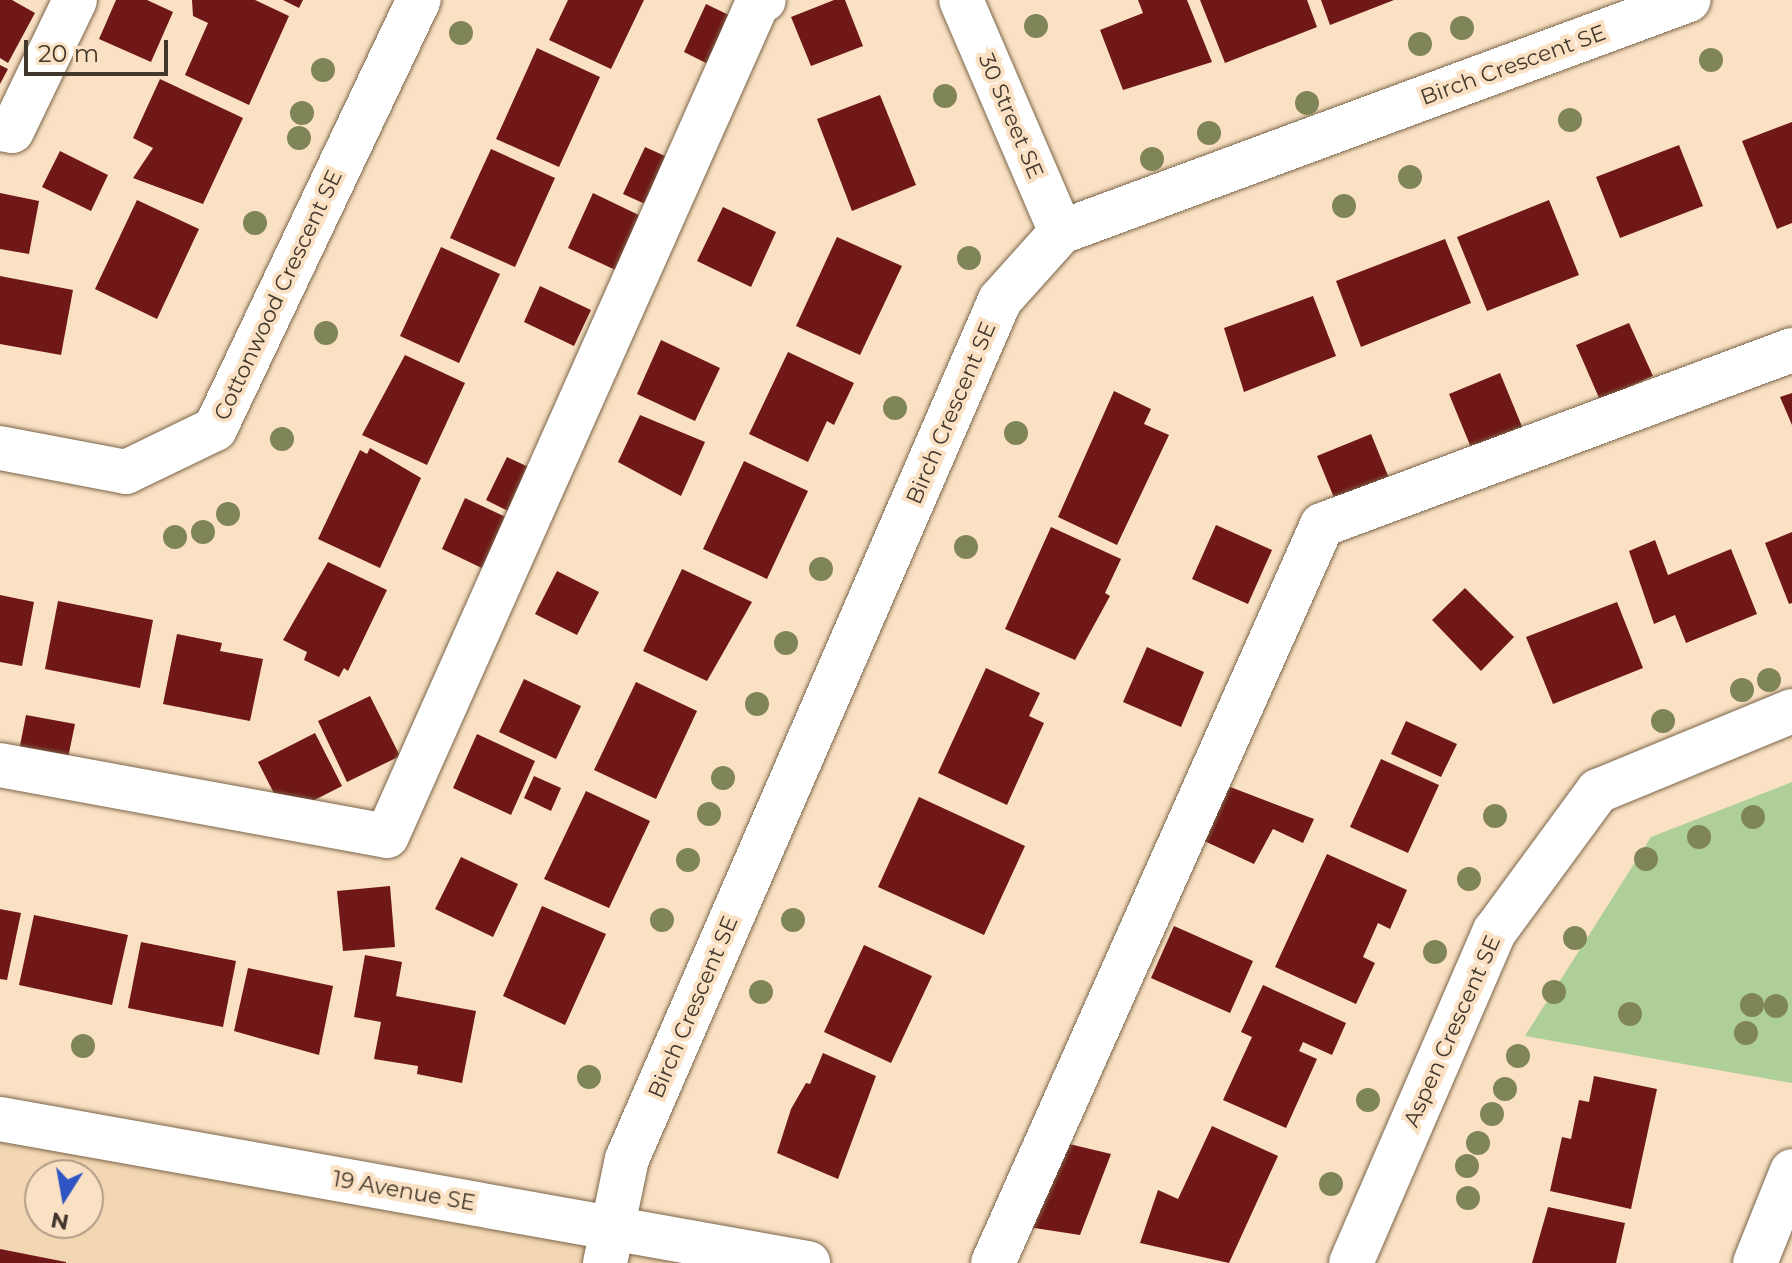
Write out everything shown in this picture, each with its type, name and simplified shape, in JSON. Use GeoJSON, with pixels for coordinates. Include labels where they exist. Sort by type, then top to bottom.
{"type":"FeatureCollection","features":[{"type":"Feature","properties":{"kind":"street"},"geometry":{"type":"LineString","coordinates":[[0,129],[12,131],[75,0]]}},
{"type":"Feature","properties":{"kind":"street","name":"Cottonwood Crescent SE"},"geometry":{"type":"LineString","coordinates":[[0,448],[126,472],[215,429],[419,0]]}},
{"type":"Feature","properties":{"kind":"street"},"geometry":{"type":"LineString","coordinates":[[0,765],[387,836],[758,2],[764,0]]}},
{"type":"Feature","properties":{"kind":"street","name":"30 Street SE"},"geometry":{"type":"LineString","coordinates":[[961,0],[1061,232]]}},
{"type":"Feature","properties":{"kind":"street","name":"Birch Crescent SE"},"geometry":{"type":"LineString","coordinates":[[608,1245],[627,1159],[1000,300],[1061,232],[1689,0]]}},
{"type":"Feature","properties":{"kind":"street"},"geometry":{"type":"LineString","coordinates":[[993,1263],[1322,525],[1792,350]]}},
{"type":"Feature","properties":{"kind":"street","name":"Aspen Crescent SE"},"geometry":{"type":"LineString","coordinates":[[1351,1263],[1495,931],[1598,791],[1792,711]]}},
{"type":"Feature","properties":{"kind":"street","name":"19 Avenue SE"},"geometry":{"type":"LineString","coordinates":[[0,1119],[608,1245],[808,1263]]}},
{"type":"Feature","properties":{"kind":"street"},"geometry":{"type":"LineString","coordinates":[[1755,1263],[1792,1171]]}},
{"type":"Feature","properties":{"kind":"shaded area"},"geometry":{"type":"Polygon","coordinates":[[[0,1119],[808,1263],[0,1263],[0,1119]]]}},
{"type":"Feature","properties":{"kind":"green space"},"geometry":{"type":"Polygon","coordinates":[[[1792,782],[1792,1083],[1525,1036],[1651,837],[1792,782]]]}},
{"type":"Feature","properties":{"kind":"building"},"geometry":{"type":"Polygon","coordinates":[[[0,0],[12,0],[35,13],[8,63],[0,58],[0,0]]]}},
{"type":"Feature","properties":{"kind":"building"},"geometry":{"type":"Polygon","coordinates":[[[116,0],[147,0],[173,12],[151,62],[99,39],[116,0]]]}},
{"type":"Feature","properties":{"kind":"building"},"geometry":{"type":"Polygon","coordinates":[[[192,0],[255,0],[289,16],[249,105],[185,75],[208,23],[193,16],[192,0]]]}},
{"type":"Feature","properties":{"kind":"building"},"geometry":{"type":"Polygon","coordinates":[[[283,0],[303,0],[299,8],[283,0]]]}},
{"type":"Feature","properties":{"kind":"building"},"geometry":{"type":"Polygon","coordinates":[[[568,0],[644,0],[611,69],[549,40],[568,0]]]}},
{"type":"Feature","properties":{"kind":"building"},"geometry":{"type":"Polygon","coordinates":[[[834,0],[845,0],[863,46],[811,66],[791,17],[834,0]]]}},
{"type":"Feature","properties":{"kind":"building"},"geometry":{"type":"Polygon","coordinates":[[[1138,0],[1187,0],[1212,62],[1123,90],[1100,30],[1143,13],[1138,0]]]}},
{"type":"Feature","properties":{"kind":"building"},"geometry":{"type":"Polygon","coordinates":[[[1200,0],[1307,0],[1317,27],[1225,63],[1200,0]]]}},
{"type":"Feature","properties":{"kind":"building"},"geometry":{"type":"Polygon","coordinates":[[[1321,0],[1394,0],[1330,25],[1321,0]]]}},
{"type":"Feature","properties":{"kind":"building"},"geometry":{"type":"Polygon","coordinates":[[[706,4],[737,19],[714,67],[684,52],[706,4]]]}},
{"type":"Feature","properties":{"kind":"building"},"geometry":{"type":"Polygon","coordinates":[[[537,48],[600,77],[559,167],[496,139],[537,48]]]}},
{"type":"Feature","properties":{"kind":"building"},"geometry":{"type":"Polygon","coordinates":[[[0,65],[8,69],[0,84],[0,65]]]}},
{"type":"Feature","properties":{"kind":"building"},"geometry":{"type":"Polygon","coordinates":[[[160,79],[243,118],[203,204],[133,178],[153,148],[133,138],[160,79]]]}},
{"type":"Feature","properties":{"kind":"building"},"geometry":{"type":"Polygon","coordinates":[[[880,95],[916,185],[852,211],[817,119],[880,95]]]}},
{"type":"Feature","properties":{"kind":"building"},"geometry":{"type":"Polygon","coordinates":[[[1792,122],[1792,223],[1777,229],[1742,141],[1792,122]]]}},
{"type":"Feature","properties":{"kind":"building"},"geometry":{"type":"Polygon","coordinates":[[[1679,145],[1703,206],[1620,238],[1596,177],[1679,145]]]}},
{"type":"Feature","properties":{"kind":"building"},"geometry":{"type":"Polygon","coordinates":[[[645,147],[676,161],[654,208],[623,194],[645,147]]]}},
{"type":"Feature","properties":{"kind":"building"},"geometry":{"type":"Polygon","coordinates":[[[491,149],[555,178],[515,267],[450,238],[491,149]]]}},
{"type":"Feature","properties":{"kind":"building"},"geometry":{"type":"Polygon","coordinates":[[[60,151],[108,175],[91,211],[42,187],[60,151]]]}},
{"type":"Feature","properties":{"kind":"building"},"geometry":{"type":"Polygon","coordinates":[[[0,193],[39,201],[29,254],[0,249],[0,193]]]}},
{"type":"Feature","properties":{"kind":"building"},"geometry":{"type":"Polygon","coordinates":[[[593,193],[647,219],[622,273],[568,248],[593,193]]]}},
{"type":"Feature","properties":{"kind":"building"},"geometry":{"type":"Polygon","coordinates":[[[137,200],[199,229],[157,319],[95,289],[137,200]]]}},
{"type":"Feature","properties":{"kind":"building"},"geometry":{"type":"Polygon","coordinates":[[[1549,200],[1579,275],[1487,311],[1457,237],[1549,200]]]}},
{"type":"Feature","properties":{"kind":"building"},"geometry":{"type":"Polygon","coordinates":[[[723,207],[776,232],[751,287],[697,261],[723,207]]]}},
{"type":"Feature","properties":{"kind":"building"},"geometry":{"type":"Polygon","coordinates":[[[837,237],[902,266],[860,355],[796,326],[837,237]]]}},
{"type":"Feature","properties":{"kind":"building"},"geometry":{"type":"Polygon","coordinates":[[[1445,239],[1471,303],[1361,347],[1336,281],[1445,239]]]}},
{"type":"Feature","properties":{"kind":"building"},"geometry":{"type":"Polygon","coordinates":[[[441,247],[500,274],[459,363],[400,336],[441,247]]]}},
{"type":"Feature","properties":{"kind":"building"},"geometry":{"type":"Polygon","coordinates":[[[0,276],[73,290],[61,355],[0,344],[0,276]]]}},
{"type":"Feature","properties":{"kind":"building"},"geometry":{"type":"Polygon","coordinates":[[[540,286],[591,310],[574,346],[524,322],[540,286]]]}},
{"type":"Feature","properties":{"kind":"building"},"geometry":{"type":"Polygon","coordinates":[[[1313,296],[1336,356],[1244,392],[1224,328],[1313,296]]]}},
{"type":"Feature","properties":{"kind":"building"},"geometry":{"type":"Polygon","coordinates":[[[1629,323],[1653,376],[1600,400],[1576,345],[1629,323]]]}},
{"type":"Feature","properties":{"kind":"building"},"geometry":{"type":"Polygon","coordinates":[[[661,340],[720,368],[695,421],[637,394],[661,340]]]}},
{"type":"Feature","properties":{"kind":"building"},"geometry":{"type":"Polygon","coordinates":[[[788,352],[854,383],[834,425],[827,421],[808,462],[749,434],[788,352]]]}},
{"type":"Feature","properties":{"kind":"building"},"geometry":{"type":"Polygon","coordinates":[[[405,355],[465,383],[427,465],[362,435],[405,355]]]}},
{"type":"Feature","properties":{"kind":"building"},"geometry":{"type":"Polygon","coordinates":[[[1500,373],[1523,429],[1472,450],[1449,394],[1500,373]]]}},
{"type":"Feature","properties":{"kind":"building"},"geometry":{"type":"Polygon","coordinates":[[[1114,391],[1151,409],[1144,424],[1169,435],[1117,545],[1058,517],[1114,391]]]}},
{"type":"Feature","properties":{"kind":"building"},"geometry":{"type":"Polygon","coordinates":[[[1792,393],[1792,425],[1780,397],[1792,393]]]}},
{"type":"Feature","properties":{"kind":"building"},"geometry":{"type":"Polygon","coordinates":[[[640,415],[705,442],[681,496],[618,462],[640,415]]]}},
{"type":"Feature","properties":{"kind":"building"},"geometry":{"type":"Polygon","coordinates":[[[1371,434],[1393,488],[1339,510],[1317,456],[1371,434]]]}},
{"type":"Feature","properties":{"kind":"building"},"geometry":{"type":"Polygon","coordinates":[[[370,448],[421,478],[380,568],[318,539],[360,450],[367,454],[370,448]]]}},
{"type":"Feature","properties":{"kind":"building"},"geometry":{"type":"Polygon","coordinates":[[[507,457],[535,470],[514,514],[486,500],[507,457]]]}},
{"type":"Feature","properties":{"kind":"building"},"geometry":{"type":"Polygon","coordinates":[[[744,461],[808,491],[767,579],[703,549],[744,461]]]}},
{"type":"Feature","properties":{"kind":"building"},"geometry":{"type":"Polygon","coordinates":[[[465,498],[510,519],[486,570],[442,549],[465,498]]]}},
{"type":"Feature","properties":{"kind":"building"},"geometry":{"type":"Polygon","coordinates":[[[1216,525],[1272,550],[1248,604],[1192,579],[1216,525]]]}},
{"type":"Feature","properties":{"kind":"building"},"geometry":{"type":"Polygon","coordinates":[[[1051,527],[1121,559],[1105,593],[1110,596],[1075,660],[1005,629],[1051,527]]]}},
{"type":"Feature","properties":{"kind":"building"},"geometry":{"type":"Polygon","coordinates":[[[1792,532],[1792,603],[1789,604],[1765,543],[1792,532]]]}},
{"type":"Feature","properties":{"kind":"building"},"geometry":{"type":"Polygon","coordinates":[[[1655,540],[1668,575],[1731,549],[1757,614],[1686,643],[1675,615],[1654,624],[1629,551],[1655,540]]]}},
{"type":"Feature","properties":{"kind":"building"},"geometry":{"type":"Polygon","coordinates":[[[328,562],[387,590],[348,671],[344,668],[339,677],[304,660],[307,652],[283,640],[328,562]]]}},
{"type":"Feature","properties":{"kind":"building"},"geometry":{"type":"Polygon","coordinates":[[[682,569],[752,602],[707,681],[643,651],[682,569]]]}},
{"type":"Feature","properties":{"kind":"building"},"geometry":{"type":"Polygon","coordinates":[[[557,571],[599,592],[577,635],[535,614],[557,571]]]}},
{"type":"Feature","properties":{"kind":"building"},"geometry":{"type":"Polygon","coordinates":[[[1465,588],[1514,637],[1481,671],[1432,620],[1465,588]]]}},
{"type":"Feature","properties":{"kind":"building"},"geometry":{"type":"Polygon","coordinates":[[[0,595],[34,602],[22,666],[0,662],[0,595]]]}},
{"type":"Feature","properties":{"kind":"building"},"geometry":{"type":"Polygon","coordinates":[[[58,601],[153,620],[140,688],[45,669],[58,601]]]}},
{"type":"Feature","properties":{"kind":"building"},"geometry":{"type":"Polygon","coordinates":[[[1617,602],[1643,668],[1553,704],[1526,637],[1617,602]]]}},
{"type":"Feature","properties":{"kind":"building"},"geometry":{"type":"Polygon","coordinates":[[[177,634],[222,643],[220,651],[263,659],[250,721],[163,704],[177,634]]]}},
{"type":"Feature","properties":{"kind":"building"},"geometry":{"type":"Polygon","coordinates":[[[1147,647],[1204,672],[1181,727],[1123,702],[1147,647]]]}},
{"type":"Feature","properties":{"kind":"building"},"geometry":{"type":"Polygon","coordinates":[[[986,668],[1040,693],[1029,716],[1044,723],[1007,805],[938,773],[986,668]]]}},
{"type":"Feature","properties":{"kind":"building"},"geometry":{"type":"Polygon","coordinates":[[[524,679],[581,706],[556,759],[499,732],[524,679]]]}},
{"type":"Feature","properties":{"kind":"building"},"geometry":{"type":"Polygon","coordinates":[[[636,682],[697,711],[656,799],[594,770],[636,682]]]}},
{"type":"Feature","properties":{"kind":"building"},"geometry":{"type":"Polygon","coordinates":[[[370,696],[400,756],[347,782],[318,721],[370,696]]]}},
{"type":"Feature","properties":{"kind":"building"},"geometry":{"type":"Polygon","coordinates":[[[26,715],[75,724],[65,772],[17,761],[26,715]]]}},
{"type":"Feature","properties":{"kind":"building"},"geometry":{"type":"Polygon","coordinates":[[[1406,721],[1457,744],[1441,777],[1391,754],[1406,721]]]}},
{"type":"Feature","properties":{"kind":"building"},"geometry":{"type":"Polygon","coordinates":[[[315,733],[342,786],[285,815],[258,762],[315,733]]]}},
{"type":"Feature","properties":{"kind":"building"},"geometry":{"type":"Polygon","coordinates":[[[477,734],[535,761],[511,815],[453,788],[477,734]]]}},
{"type":"Feature","properties":{"kind":"building"},"geometry":{"type":"Polygon","coordinates":[[[1381,759],[1439,785],[1408,853],[1350,827],[1381,759]]]}},
{"type":"Feature","properties":{"kind":"building"},"geometry":{"type":"Polygon","coordinates":[[[534,776],[561,788],[551,811],[524,798],[534,776]]]}},
{"type":"Feature","properties":{"kind":"building"},"geometry":{"type":"Polygon","coordinates":[[[1225,785],[1314,819],[1303,843],[1273,829],[1254,864],[1200,839],[1225,785]]]}},
{"type":"Feature","properties":{"kind":"building"},"geometry":{"type":"Polygon","coordinates":[[[586,791],[650,821],[609,908],[544,879],[586,791]]]}},
{"type":"Feature","properties":{"kind":"building"},"geometry":{"type":"Polygon","coordinates":[[[919,797],[1025,846],[984,935],[878,887],[919,797]]]}},
{"type":"Feature","properties":{"kind":"building"},"geometry":{"type":"Polygon","coordinates":[[[1327,854],[1407,890],[1390,929],[1378,923],[1363,957],[1375,963],[1356,1004],[1275,967],[1327,854]]]}},
{"type":"Feature","properties":{"kind":"building"},"geometry":{"type":"Polygon","coordinates":[[[461,857],[518,884],[493,937],[435,909],[461,857]]]}},
{"type":"Feature","properties":{"kind":"building"},"geometry":{"type":"Polygon","coordinates":[[[390,886],[395,947],[343,951],[337,891],[390,886]]]}},
{"type":"Feature","properties":{"kind":"building"},"geometry":{"type":"Polygon","coordinates":[[[542,906],[606,934],[565,1025],[503,996],[542,906]]]}},
{"type":"Feature","properties":{"kind":"building"},"geometry":{"type":"Polygon","coordinates":[[[0,909],[21,913],[7,980],[0,979],[0,909]]]}},
{"type":"Feature","properties":{"kind":"building"},"geometry":{"type":"Polygon","coordinates":[[[34,915],[128,935],[112,1005],[19,985],[34,915]]]}},
{"type":"Feature","properties":{"kind":"building"},"geometry":{"type":"Polygon","coordinates":[[[1174,926],[1253,961],[1230,1013],[1151,978],[1174,926]]]}},
{"type":"Feature","properties":{"kind":"building"},"geometry":{"type":"Polygon","coordinates":[[[141,942],[236,961],[223,1027],[128,1008],[141,942]]]}},
{"type":"Feature","properties":{"kind":"building"},"geometry":{"type":"Polygon","coordinates":[[[864,945],[932,976],[891,1063],[824,1032],[864,945]]]}},
{"type":"Feature","properties":{"kind":"building"},"geometry":{"type":"Polygon","coordinates":[[[365,955],[402,962],[396,996],[476,1011],[462,1083],[417,1074],[418,1066],[374,1059],[381,1022],[354,1017],[365,955]]]}},
{"type":"Feature","properties":{"kind":"building"},"geometry":{"type":"Polygon","coordinates":[[[248,968],[333,986],[319,1055],[234,1031],[248,968]]]}},
{"type":"Feature","properties":{"kind":"building"},"geometry":{"type":"Polygon","coordinates":[[[1263,985],[1346,1023],[1332,1055],[1303,1042],[1299,1051],[1317,1059],[1286,1128],[1223,1100],[1252,1037],[1241,1032],[1263,985]]]}},
{"type":"Feature","properties":{"kind":"building"},"geometry":{"type":"Polygon","coordinates":[[[823,1053],[876,1076],[838,1179],[777,1153],[791,1109],[806,1083],[810,1084],[823,1053]]]}},
{"type":"Feature","properties":{"kind":"building"},"geometry":{"type":"Polygon","coordinates":[[[1594,1076],[1657,1089],[1631,1209],[1550,1191],[1562,1137],[1571,1139],[1579,1100],[1589,1102],[1594,1076]]]}},
{"type":"Feature","properties":{"kind":"building"},"geometry":{"type":"Polygon","coordinates":[[[1212,1126],[1278,1156],[1229,1263],[1140,1243],[1158,1190],[1178,1199],[1212,1126]]]}},
{"type":"Feature","properties":{"kind":"building"},"geometry":{"type":"Polygon","coordinates":[[[1061,1142],[1111,1154],[1080,1235],[1028,1227],[1061,1142]]]}},
{"type":"Feature","properties":{"kind":"building"},"geometry":{"type":"Polygon","coordinates":[[[1548,1207],[1625,1223],[1616,1263],[1532,1263],[1548,1207]]]}},
{"type":"Feature","properties":{"kind":"building"},"geometry":{"type":"Polygon","coordinates":[[[0,1249],[66,1262],[66,1263],[0,1263],[0,1249]]]}}]}
